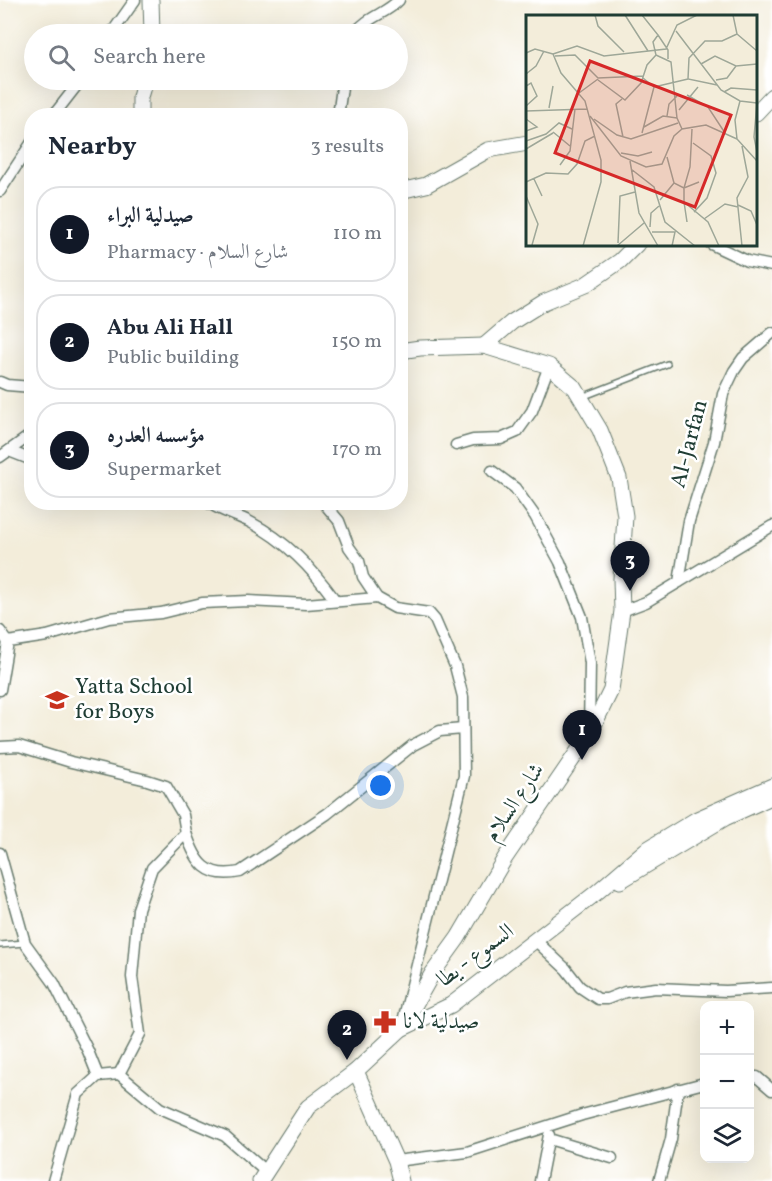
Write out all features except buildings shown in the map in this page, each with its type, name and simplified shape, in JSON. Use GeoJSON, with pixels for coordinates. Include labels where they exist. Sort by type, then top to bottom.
{"type":"FeatureCollection","features":[{"type":"Feature","properties":{"kind":"main road"},"geometry":{"type":"LineString","coordinates":[[151,0],[152,24]]}},
{"type":"Feature","properties":{"kind":"main road"},"geometry":{"type":"LineString","coordinates":[[140,108],[142,90]]}},
{"type":"Feature","properties":{"kind":"main road"},"geometry":{"type":"LineString","coordinates":[[757,113],[772,96]]}},
{"type":"Feature","properties":{"kind":"main road"},"geometry":{"type":"LineString","coordinates":[[408,189],[426,185],[488,150],[526,143]]}},
{"type":"Feature","properties":{"kind":"main road"},"geometry":{"type":"LineString","coordinates":[[484,346],[512,322],[544,302],[585,285],[620,261],[636,246]]}},
{"type":"Feature","properties":{"kind":"main road","name":"شارع السلام"},"geometry":{"type":"LineString","coordinates":[[401,1029],[432,974],[458,938],[505,858],[589,735],[611,690],[622,611],[621,579],[625,516],[619,478],[600,430],[575,388],[549,366],[484,346],[408,350]]}},
{"type":"Feature","properties":{"kind":"main road","name":"السموع - يطا"},"geometry":{"type":"LineString","coordinates":[[262,1176],[308,1107],[356,1071],[401,1029],[451,1005],[596,893],[646,850],[697,819],[772,786]]}},
{"type":"Feature","properties":{"kind":"main road","name":"السموع - يطا"},"geometry":{"type":"LineString","coordinates":[[596,893],[634,873],[725,818],[772,797]]}},
{"type":"Feature","properties":{"kind":"main road"},"geometry":{"type":"LineString","coordinates":[[356,1071],[396,1161],[401,1181]]}},
{"type":"Feature","properties":{"kind":"street"},"geometry":{"type":"LineString","coordinates":[[118,24],[135,0]]}},
{"type":"Feature","properties":{"kind":"street"},"geometry":{"type":"LineString","coordinates":[[364,24],[399,0]]}},
{"type":"Feature","properties":{"kind":"street"},"geometry":{"type":"LineString","coordinates":[[59,108],[73,90]]}},
{"type":"Feature","properties":{"kind":"street"},"geometry":{"type":"LineString","coordinates":[[339,108],[342,90]]}},
{"type":"Feature","properties":{"kind":"street"},"geometry":{"type":"LineString","coordinates":[[0,191],[24,154]]}},
{"type":"Feature","properties":{"kind":"street"},"geometry":{"type":"LineString","coordinates":[[715,246],[747,261],[772,266]]}},
{"type":"Feature","properties":{"kind":"street","name":"Al-Jarfan"},"geometry":{"type":"LineString","coordinates":[[679,582],[689,521],[714,442],[723,394],[742,358],[772,333]]}},
{"type":"Feature","properties":{"kind":"street"},"geometry":{"type":"LineString","coordinates":[[456,445],[472,440],[501,439],[517,432],[532,411],[549,366]]}},
{"type":"Feature","properties":{"kind":"street"},"geometry":{"type":"LineString","coordinates":[[0,382],[24,386]]}},
{"type":"Feature","properties":{"kind":"street"},"geometry":{"type":"LineString","coordinates":[[4,454],[24,440]]}},
{"type":"Feature","properties":{"kind":"street"},"geometry":{"type":"LineString","coordinates":[[4,454],[24,458]]}},
{"type":"Feature","properties":{"kind":"street"},"geometry":{"type":"LineString","coordinates":[[492,471],[515,488],[535,516],[560,562],[582,617],[590,663],[589,735]]}},
{"type":"Feature","properties":{"kind":"street"},"geometry":{"type":"LineString","coordinates":[[224,510],[262,528],[290,548],[314,572],[335,600]]}},
{"type":"Feature","properties":{"kind":"street"},"geometry":{"type":"LineString","coordinates":[[329,510],[339,521],[349,547],[359,561],[363,577],[377,598],[395,608],[429,613],[435,620],[455,666],[463,697],[464,776],[401,1029]]}},
{"type":"Feature","properties":{"kind":"street"},"geometry":{"type":"LineString","coordinates":[[622,611],[646,602],[772,525]]}},
{"type":"Feature","properties":{"kind":"street"},"geometry":{"type":"LineString","coordinates":[[8,642],[46,636],[109,618],[161,613],[202,603],[306,604],[377,598]]}},
{"type":"Feature","properties":{"kind":"street"},"geometry":{"type":"LineString","coordinates":[[0,631],[8,642],[0,690]]}},
{"type":"Feature","properties":{"kind":"street"},"geometry":{"type":"LineString","coordinates":[[0,747],[19,746],[166,786],[183,816],[193,853],[213,872],[225,875],[240,872],[327,814],[413,745],[440,731],[463,729]]}},
{"type":"Feature","properties":{"kind":"street"},"geometry":{"type":"LineString","coordinates":[[119,1074],[140,1034],[132,977],[138,909],[152,867],[186,833]]}},
{"type":"Feature","properties":{"kind":"street"},"geometry":{"type":"LineString","coordinates":[[0,853],[25,943],[54,983],[98,1076]]}},
{"type":"Feature","properties":{"kind":"street"},"geometry":{"type":"LineString","coordinates":[[534,940],[566,969],[580,987],[598,999],[625,992],[656,988],[726,991],[772,988]]}},
{"type":"Feature","properties":{"kind":"street"},"geometry":{"type":"LineString","coordinates":[[53,1181],[78,1094],[98,1076],[119,1074],[160,1108],[225,1136],[262,1176]]}},
{"type":"Feature","properties":{"kind":"street"},"geometry":{"type":"LineString","coordinates":[[754,1077],[757,1077],[772,1090]]}},
{"type":"Feature","properties":{"kind":"street"},"geometry":{"type":"LineString","coordinates":[[396,1161],[454,1155],[550,1125],[700,1084]]}},
{"type":"Feature","properties":{"kind":"street"},"geometry":{"type":"LineString","coordinates":[[659,1181],[671,1139],[678,1089]]}},
{"type":"Feature","properties":{"kind":"street"},"geometry":{"type":"LineString","coordinates":[[540,1181],[550,1125]]}},
{"type":"Feature","properties":{"kind":"street"},"geometry":{"type":"LineString","coordinates":[[549,1139],[612,1158]]}},
{"type":"Feature","properties":{"kind":"lane"},"geometry":{"type":"LineString","coordinates":[[581,398],[667,364]]}},
{"type":"Feature","properties":{"kind":"lane"},"geometry":{"type":"LineString","coordinates":[[0,945],[25,943]]}},
{"type":"Feature","properties":{"kind":"place","name":"مؤسسه العدره"},"geometry":{"type":"Point","coordinates":[630,591]}},
{"type":"Feature","properties":{"kind":"place","name":"Yatta School for Boys"},"geometry":{"type":"Point","coordinates":[57,700]}},
{"type":"Feature","properties":{"kind":"place","name":"صيدلية البراء"},"geometry":{"type":"Point","coordinates":[582,760]}},
{"type":"Feature","properties":{"kind":"place","name":"صيدلية لانا"},"geometry":{"type":"Point","coordinates":[385,1022]}},
{"type":"Feature","properties":{"kind":"place","name":"Abu Ali Hall"},"geometry":{"type":"Point","coordinates":[347,1060]}}]}
